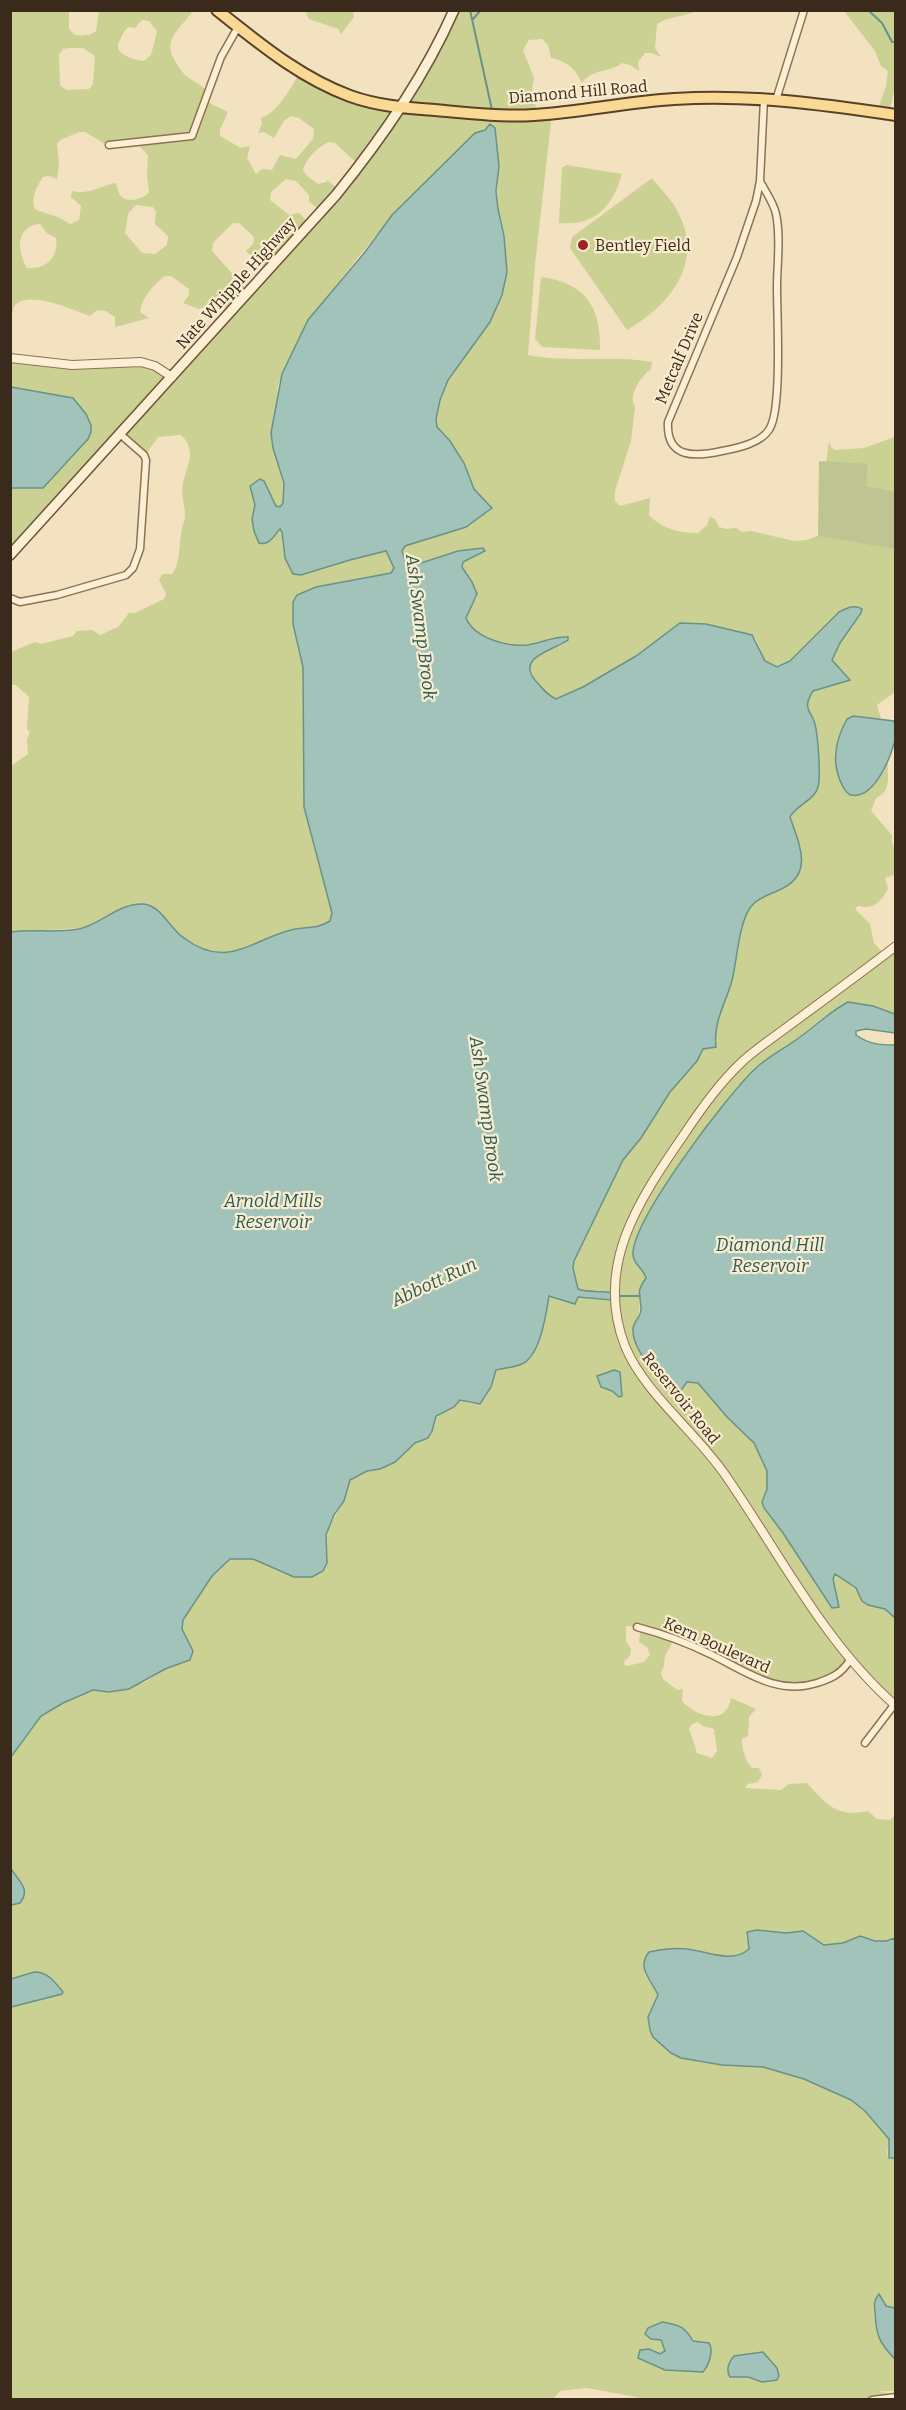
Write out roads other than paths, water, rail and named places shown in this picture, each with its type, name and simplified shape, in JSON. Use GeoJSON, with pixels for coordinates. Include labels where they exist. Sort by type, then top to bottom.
{"type":"FeatureCollection","features":[{"type":"Feature","properties":{"kind":"main road","name":"Diamond Hill Road"},"geometry":{"type":"LineString","coordinates":[[217,10],[273,54],[322,83],[349,95],[401,108],[535,115],[674,99],[776,99],[896,115]]}},
{"type":"Feature","properties":{"kind":"main road","name":"Nate Whipple Highway"},"geometry":{"type":"LineString","coordinates":[[10,555],[336,195],[401,108],[435,49],[454,10]]}},
{"type":"Feature","properties":{"kind":"street"},"geometry":{"type":"LineString","coordinates":[[776,99],[804,10]]}},
{"type":"Feature","properties":{"kind":"street"},"geometry":{"type":"LineString","coordinates":[[110,145],[192,136],[221,57],[238,27]]}},
{"type":"Feature","properties":{"kind":"street","name":"Metcalf Drive"},"geometry":{"type":"LineString","coordinates":[[760,181],[776,213],[777,378],[773,420],[761,438],[747,444],[706,455],[686,454],[670,442],[667,433],[668,422],[737,257],[756,201],[760,181],[764,99]]}},
{"type":"Feature","properties":{"kind":"street"},"geometry":{"type":"LineString","coordinates":[[10,358],[72,365],[141,362],[155,366],[172,377]]}},
{"type":"Feature","properties":{"kind":"street"},"geometry":{"type":"LineString","coordinates":[[10,598],[20,602],[57,595],[126,575],[133,568],[140,549],[146,460],[144,455],[120,434]]}},
{"type":"Feature","properties":{"kind":"street","name":"Reservoir Road"},"geometry":{"type":"LineString","coordinates":[[895,1706],[850,1660],[824,1626],[716,1461],[641,1374],[625,1344],[614,1289],[618,1260],[633,1216],[659,1171],[712,1096],[744,1060],[896,946]]}},
{"type":"Feature","properties":{"kind":"street","name":"Kern Boulevard"},"geometry":{"type":"LineString","coordinates":[[637,1627],[672,1636],[733,1668],[782,1687],[809,1685],[831,1678],[850,1660]]}},
{"type":"Feature","properties":{"kind":"street"},"geometry":{"type":"LineString","coordinates":[[865,1743],[895,1706]]}},
{"type":"Feature","properties":{"kind":"street"},"geometry":{"type":"LineString","coordinates":[[872,2400],[896,2397]]}},
{"type":"Feature","properties":{"kind":"water","name":"Arnold Mills Reservoir"},"geometry":{"type":"Polygon","coordinates":[[[490,124],[495,128],[499,166],[496,191],[504,236],[507,272],[502,295],[490,322],[448,380],[436,419],[437,427],[450,441],[464,463],[474,489],[492,508],[466,527],[405,546],[402,551],[406,563],[412,566],[458,551],[483,548],[485,551],[463,562],[462,567],[477,594],[466,618],[476,631],[501,643],[527,645],[568,637],[568,640],[539,655],[530,665],[530,672],[535,680],[556,699],[583,687],[636,656],[680,623],[706,624],[752,635],[765,661],[777,667],[790,661],[839,612],[853,607],[862,609],[832,660],[850,680],[813,691],[808,701],[808,708],[817,734],[819,781],[816,792],[790,817],[800,849],[800,869],[789,885],[759,900],[750,908],[740,934],[733,976],[716,1031],[716,1047],[703,1049],[697,1061],[670,1092],[641,1138],[623,1160],[574,1261],[573,1268],[578,1289],[613,1293],[612,1300],[578,1297],[575,1304],[549,1296],[539,1342],[530,1358],[524,1363],[496,1370],[491,1387],[480,1404],[460,1400],[454,1407],[436,1416],[428,1438],[415,1443],[395,1462],[380,1469],[367,1471],[350,1480],[344,1501],[334,1515],[326,1535],[327,1563],[323,1571],[312,1577],[294,1577],[253,1559],[230,1559],[212,1576],[183,1620],[182,1629],[193,1651],[190,1660],[165,1669],[129,1689],[109,1692],[93,1690],[63,1703],[41,1716],[11,1757],[10,932],[79,929],[118,910],[143,904],[155,908],[179,934],[199,947],[213,952],[226,952],[250,946],[291,930],[315,927],[330,921],[332,913],[304,807],[303,667],[293,624],[293,602],[297,595],[316,587],[391,573],[394,568],[386,551],[301,575],[293,574],[285,558],[280,529],[266,543],[259,543],[252,519],[255,505],[250,486],[260,479],[264,481],[276,506],[280,507],[283,503],[284,483],[273,448],[271,433],[282,374],[308,320],[365,252],[392,215],[475,133],[485,130],[490,124]]]}},
{"type":"Feature","properties":{"kind":"water"},"geometry":{"type":"Polygon","coordinates":[[[11,387],[73,398],[86,414],[91,425],[88,439],[43,488],[11,488],[11,387]]]}},
{"type":"Feature","properties":{"kind":"water"},"geometry":{"type":"Polygon","coordinates":[[[853,716],[894,721],[896,735],[881,774],[868,790],[860,795],[851,795],[847,792],[836,768],[837,743],[847,719],[853,716]]]}},
{"type":"Feature","properties":{"kind":"water","name":"Diamond Hill Reservoir"},"geometry":{"type":"Polygon","coordinates":[[[848,1002],[873,1006],[895,1014],[895,1033],[866,1029],[856,1031],[856,1035],[874,1043],[895,1045],[895,1618],[885,1609],[868,1605],[862,1601],[856,1588],[835,1574],[833,1579],[839,1607],[832,1608],[764,1508],[762,1502],[767,1489],[767,1471],[754,1443],[727,1417],[698,1383],[687,1382],[677,1392],[663,1380],[642,1355],[633,1329],[641,1311],[640,1290],[646,1278],[633,1258],[637,1238],[647,1215],[683,1159],[724,1104],[755,1069],[848,1002]]]}},
{"type":"Feature","properties":{"kind":"water"},"geometry":{"type":"Polygon","coordinates":[[[614,1370],[620,1372],[622,1396],[619,1397],[612,1391],[601,1387],[597,1376],[614,1370]]]}},
{"type":"Feature","properties":{"kind":"water"},"geometry":{"type":"Polygon","coordinates":[[[11,1869],[23,1885],[24,1893],[20,1903],[11,1905],[11,1869]]]}},
{"type":"Feature","properties":{"kind":"water"},"geometry":{"type":"Polygon","coordinates":[[[757,1930],[786,1933],[803,1931],[824,1945],[843,1943],[860,1936],[875,1941],[895,1938],[895,2158],[889,2158],[889,2139],[865,2111],[851,2100],[804,2079],[763,2067],[722,2065],[681,2058],[671,2053],[653,2037],[648,2017],[658,1995],[646,1974],[644,1964],[649,1952],[683,1949],[722,1956],[736,1955],[749,1949],[747,1932],[757,1930]]]}},
{"type":"Feature","properties":{"kind":"water"},"geometry":{"type":"Polygon","coordinates":[[[34,1972],[50,1978],[63,1992],[62,1994],[11,2007],[11,1979],[34,1972]]]}},
{"type":"Feature","properties":{"kind":"water"},"geometry":{"type":"Polygon","coordinates":[[[879,2294],[886,2306],[895,2308],[895,2359],[885,2348],[878,2333],[875,2304],[879,2294]]]}},
{"type":"Feature","properties":{"kind":"water"},"geometry":{"type":"Polygon","coordinates":[[[662,2322],[681,2327],[693,2341],[709,2343],[710,2358],[703,2372],[665,2370],[638,2358],[640,2350],[649,2349],[660,2354],[665,2351],[661,2340],[651,2339],[645,2334],[648,2328],[662,2322]]]}},
{"type":"Feature","properties":{"kind":"water"},"geometry":{"type":"Polygon","coordinates":[[[763,2352],[777,2368],[779,2376],[777,2380],[762,2382],[748,2377],[730,2377],[728,2366],[734,2356],[763,2352]]]}},
{"type":"Feature","properties":{"kind":"waterway","name":"Ash Swamp Brook"},"geometry":{"type":"LineString","coordinates":[[470,10],[492,110]]}},
{"type":"Feature","properties":{"kind":"waterway"},"geometry":{"type":"LineString","coordinates":[[473,19],[481,10]]}},
{"type":"Feature","properties":{"kind":"waterway"},"geometry":{"type":"LineString","coordinates":[[868,10],[882,23],[892,42],[896,42]]}},
{"type":"Feature","properties":{"kind":"waterway","name":"Abbott Run"},"geometry":{"type":"LineString","coordinates":[[619,1296],[640,1296]]}},
{"type":"Feature","properties":{"kind":"place","name":"Bentley Field"},"geometry":{"type":"Point","coordinates":[583,245]}}]}
